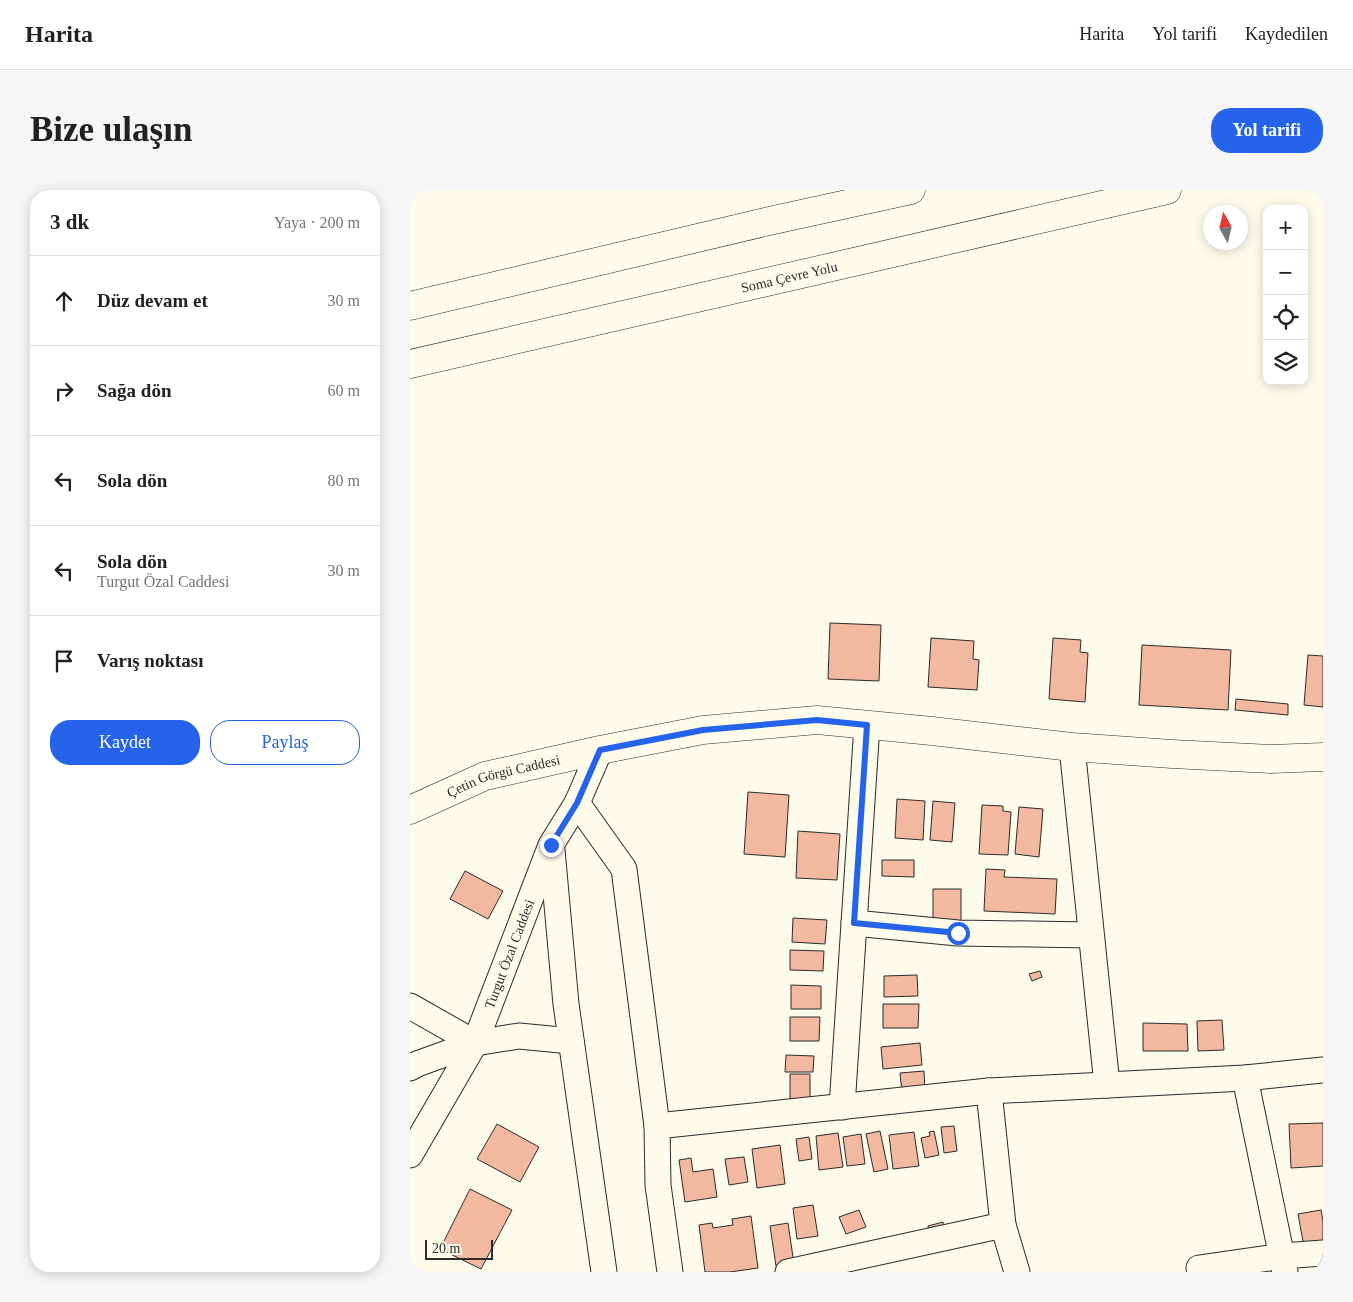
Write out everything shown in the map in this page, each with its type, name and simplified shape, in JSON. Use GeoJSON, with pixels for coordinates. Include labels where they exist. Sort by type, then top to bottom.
{"type":"FeatureCollection","features":[{"type":"Feature","properties":{"kind":"main road"},"geometry":{"type":"LineString","coordinates":[[410,306],[764,222],[912,190]]}},
{"type":"Feature","properties":{"kind":"main road","name":"Soma Çevre Yolu"},"geometry":{"type":"LineString","coordinates":[[410,364],[1168,190]]}},
{"type":"Feature","properties":{"kind":"main road","name":"Çetin Görgü Caddesi"},"geometry":{"type":"LineString","coordinates":[[410,810],[485,776],[600,750],[703,730],[817,720],[1072,747],[1271,759],[1323,758]]}},
{"type":"Feature","properties":{"kind":"street"},"geometry":{"type":"LineString","coordinates":[[842,1107],[867,725]]}},
{"type":"Feature","properties":{"kind":"street"},"geometry":{"type":"LineString","coordinates":[[1072,747],[1107,1085]]}},
{"type":"Feature","properties":{"kind":"street","name":"Turgut Özal Caddesi"},"geometry":{"type":"LineString","coordinates":[[410,1155],[475,1043],[551,845],[577,803],[600,750]]}},
{"type":"Feature","properties":{"kind":"street"},"geometry":{"type":"LineString","coordinates":[[577,803],[624,869],[657,1126],[658,1184],[670,1272]]}},
{"type":"Feature","properties":{"kind":"street"},"geometry":{"type":"LineString","coordinates":[[551,845],[566,1004],[604,1272]]}},
{"type":"Feature","properties":{"kind":"street"},"geometry":{"type":"LineString","coordinates":[[854,923],[958,933],[1091,935]]}},
{"type":"Feature","properties":{"kind":"street"},"geometry":{"type":"LineString","coordinates":[[410,1006],[475,1043]]}},
{"type":"Feature","properties":{"kind":"street"},"geometry":{"type":"LineString","coordinates":[[410,1068],[416,1064],[475,1043],[519,1036],[571,1041]]}},
{"type":"Feature","properties":{"kind":"street"},"geometry":{"type":"LineString","coordinates":[[657,1126],[989,1091],[1245,1078],[1323,1070]]}},
{"type":"Feature","properties":{"kind":"street"},"geometry":{"type":"LineString","coordinates":[[1245,1078],[1284,1264]]}},
{"type":"Feature","properties":{"kind":"street"},"geometry":{"type":"LineString","coordinates":[[989,1091],[1003,1225],[1017,1272]]}},
{"type":"Feature","properties":{"kind":"street"},"geometry":{"type":"LineString","coordinates":[[788,1272],[1003,1225]]}},
{"type":"Feature","properties":{"kind":"street"},"geometry":{"type":"LineString","coordinates":[[1200,1272],[1199,1268],[1284,1264],[1323,1253]]}},
{"type":"Feature","properties":{"kind":"building"},"geometry":{"type":"Polygon","coordinates":[[[830,623],[881,625],[879,681],[828,679],[830,623]]]}},
{"type":"Feature","properties":{"kind":"building"},"geometry":{"type":"Polygon","coordinates":[[[931,638],[974,641],[973,659],[979,660],[977,690],[928,687],[931,638]]]}},
{"type":"Feature","properties":{"kind":"building"},"geometry":{"type":"Polygon","coordinates":[[[1053,638],[1081,640],[1080,652],[1088,653],[1085,702],[1049,699],[1053,638]]]}},
{"type":"Feature","properties":{"kind":"building"},"geometry":{"type":"Polygon","coordinates":[[[1142,645],[1231,650],[1228,710],[1139,705],[1142,645]]]}},
{"type":"Feature","properties":{"kind":"building"},"geometry":{"type":"Polygon","coordinates":[[[1308,655],[1323,656],[1323,707],[1304,705],[1308,655]]]}},
{"type":"Feature","properties":{"kind":"building"},"geometry":{"type":"Polygon","coordinates":[[[1236,699],[1288,704],[1288,715],[1235,710],[1236,699]]]}},
{"type":"Feature","properties":{"kind":"building"},"geometry":{"type":"Polygon","coordinates":[[[748,792],[789,795],[785,857],[744,854],[748,792]]]}},
{"type":"Feature","properties":{"kind":"building"},"geometry":{"type":"Polygon","coordinates":[[[897,799],[925,801],[923,840],[895,838],[897,799]]]}},
{"type":"Feature","properties":{"kind":"building"},"geometry":{"type":"Polygon","coordinates":[[[933,801],[955,803],[952,842],[930,840],[933,801]]]}},
{"type":"Feature","properties":{"kind":"building"},"geometry":{"type":"Polygon","coordinates":[[[982,805],[1003,806],[1003,811],[1011,812],[1008,855],[979,854],[982,805]]]}},
{"type":"Feature","properties":{"kind":"building"},"geometry":{"type":"Polygon","coordinates":[[[1019,807],[1043,809],[1039,857],[1015,854],[1019,807]]]}},
{"type":"Feature","properties":{"kind":"building"},"geometry":{"type":"Polygon","coordinates":[[[798,831],[840,834],[837,880],[796,878],[798,831]]]}},
{"type":"Feature","properties":{"kind":"building"},"geometry":{"type":"Polygon","coordinates":[[[882,860],[914,860],[914,877],[882,876],[882,860]]]}},
{"type":"Feature","properties":{"kind":"building"},"geometry":{"type":"Polygon","coordinates":[[[986,869],[1005,870],[1004,877],[1057,879],[1055,914],[984,911],[986,869]]]}},
{"type":"Feature","properties":{"kind":"building"},"geometry":{"type":"Polygon","coordinates":[[[465,871],[503,891],[488,919],[450,899],[465,871]]]}},
{"type":"Feature","properties":{"kind":"building"},"geometry":{"type":"Polygon","coordinates":[[[933,889],[961,889],[961,923],[933,924],[933,889]]]}},
{"type":"Feature","properties":{"kind":"building"},"geometry":{"type":"Polygon","coordinates":[[[793,918],[827,920],[825,944],[792,942],[793,918]]]}},
{"type":"Feature","properties":{"kind":"building"},"geometry":{"type":"Polygon","coordinates":[[[790,950],[824,951],[823,971],[790,970],[790,950]]]}},
{"type":"Feature","properties":{"kind":"building"},"geometry":{"type":"Polygon","coordinates":[[[1040,971],[1042,977],[1032,981],[1029,974],[1040,971]]]}},
{"type":"Feature","properties":{"kind":"building"},"geometry":{"type":"Polygon","coordinates":[[[917,975],[918,996],[884,997],[884,976],[917,975]]]}},
{"type":"Feature","properties":{"kind":"building"},"geometry":{"type":"Polygon","coordinates":[[[791,985],[821,986],[821,1009],[791,1009],[791,985]]]}},
{"type":"Feature","properties":{"kind":"building"},"geometry":{"type":"Polygon","coordinates":[[[883,1004],[919,1004],[918,1028],[883,1028],[883,1004]]]}},
{"type":"Feature","properties":{"kind":"building"},"geometry":{"type":"Polygon","coordinates":[[[790,1017],[820,1017],[819,1041],[790,1041],[790,1017]]]}},
{"type":"Feature","properties":{"kind":"building"},"geometry":{"type":"Polygon","coordinates":[[[1222,1020],[1224,1050],[1198,1051],[1197,1021],[1222,1020]]]}},
{"type":"Feature","properties":{"kind":"building"},"geometry":{"type":"Polygon","coordinates":[[[1143,1023],[1187,1024],[1188,1051],[1143,1051],[1143,1023]]]}},
{"type":"Feature","properties":{"kind":"building"},"geometry":{"type":"Polygon","coordinates":[[[920,1043],[922,1065],[883,1069],[881,1047],[920,1043]]]}},
{"type":"Feature","properties":{"kind":"building"},"geometry":{"type":"Polygon","coordinates":[[[786,1055],[814,1056],[813,1072],[785,1072],[786,1055]]]}},
{"type":"Feature","properties":{"kind":"building"},"geometry":{"type":"Polygon","coordinates":[[[924,1071],[925,1092],[902,1093],[900,1073],[924,1071]]]}},
{"type":"Feature","properties":{"kind":"building"},"geometry":{"type":"Polygon","coordinates":[[[790,1074],[810,1074],[810,1107],[790,1107],[790,1074]]]}},
{"type":"Feature","properties":{"kind":"building"},"geometry":{"type":"Polygon","coordinates":[[[1323,1123],[1323,1166],[1291,1168],[1289,1124],[1323,1123]]]}},
{"type":"Feature","properties":{"kind":"building"},"geometry":{"type":"Polygon","coordinates":[[[497,1124],[539,1147],[520,1182],[477,1159],[497,1124]]]}},
{"type":"Feature","properties":{"kind":"building"},"geometry":{"type":"Polygon","coordinates":[[[954,1126],[957,1151],[944,1153],[941,1127],[954,1126]]]}},
{"type":"Feature","properties":{"kind":"building"},"geometry":{"type":"Polygon","coordinates":[[[880,1131],[888,1169],[874,1172],[866,1134],[880,1131]]]}},
{"type":"Feature","properties":{"kind":"building"},"geometry":{"type":"Polygon","coordinates":[[[934,1131],[939,1155],[925,1158],[921,1138],[930,1136],[929,1132],[934,1131]]]}},
{"type":"Feature","properties":{"kind":"building"},"geometry":{"type":"Polygon","coordinates":[[[914,1132],[919,1166],[893,1169],[889,1135],[914,1132]]]}},
{"type":"Feature","properties":{"kind":"building"},"geometry":{"type":"Polygon","coordinates":[[[838,1133],[843,1167],[819,1170],[816,1136],[838,1133]]]}},
{"type":"Feature","properties":{"kind":"building"},"geometry":{"type":"Polygon","coordinates":[[[861,1134],[865,1164],[847,1166],[843,1137],[861,1134]]]}},
{"type":"Feature","properties":{"kind":"building"},"geometry":{"type":"Polygon","coordinates":[[[809,1137],[812,1159],[799,1161],[796,1139],[809,1137]]]}},
{"type":"Feature","properties":{"kind":"building"},"geometry":{"type":"Polygon","coordinates":[[[780,1145],[785,1184],[757,1188],[752,1149],[780,1145]]]}},
{"type":"Feature","properties":{"kind":"building"},"geometry":{"type":"Polygon","coordinates":[[[744,1157],[748,1182],[729,1185],[725,1159],[744,1157]]]}},
{"type":"Feature","properties":{"kind":"building"},"geometry":{"type":"Polygon","coordinates":[[[691,1158],[693,1172],[713,1169],[717,1197],[685,1202],[679,1160],[691,1158]]]}},
{"type":"Feature","properties":{"kind":"building"},"geometry":{"type":"Polygon","coordinates":[[[470,1189],[512,1210],[481,1269],[440,1249],[470,1189]]]}},
{"type":"Feature","properties":{"kind":"building"},"geometry":{"type":"Polygon","coordinates":[[[813,1205],[818,1236],[797,1239],[793,1208],[813,1205]]]}},
{"type":"Feature","properties":{"kind":"building"},"geometry":{"type":"Polygon","coordinates":[[[859,1210],[866,1227],[846,1234],[839,1217],[859,1210]]]}},
{"type":"Feature","properties":{"kind":"building"},"geometry":{"type":"Polygon","coordinates":[[[1321,1210],[1323,1244],[1304,1247],[1298,1214],[1321,1210]]]}},
{"type":"Feature","properties":{"kind":"building"},"geometry":{"type":"Polygon","coordinates":[[[751,1216],[758,1268],[730,1272],[705,1272],[699,1225],[712,1223],[713,1228],[733,1225],[732,1219],[751,1216]]]}},
{"type":"Feature","properties":{"kind":"building"},"geometry":{"type":"Polygon","coordinates":[[[943,1222],[944,1230],[929,1233],[928,1226],[943,1222]]]}},
{"type":"Feature","properties":{"kind":"building"},"geometry":{"type":"Polygon","coordinates":[[[788,1223],[794,1264],[776,1266],[770,1226],[788,1223]]]}},
{"type":"Feature","properties":{"kind":"route"},"geometry":{"type":"LineString","coordinates":[[551,845],[577,803],[600,750],[703,730],[817,720],[867,725],[854,923],[958,933]]}}]}
